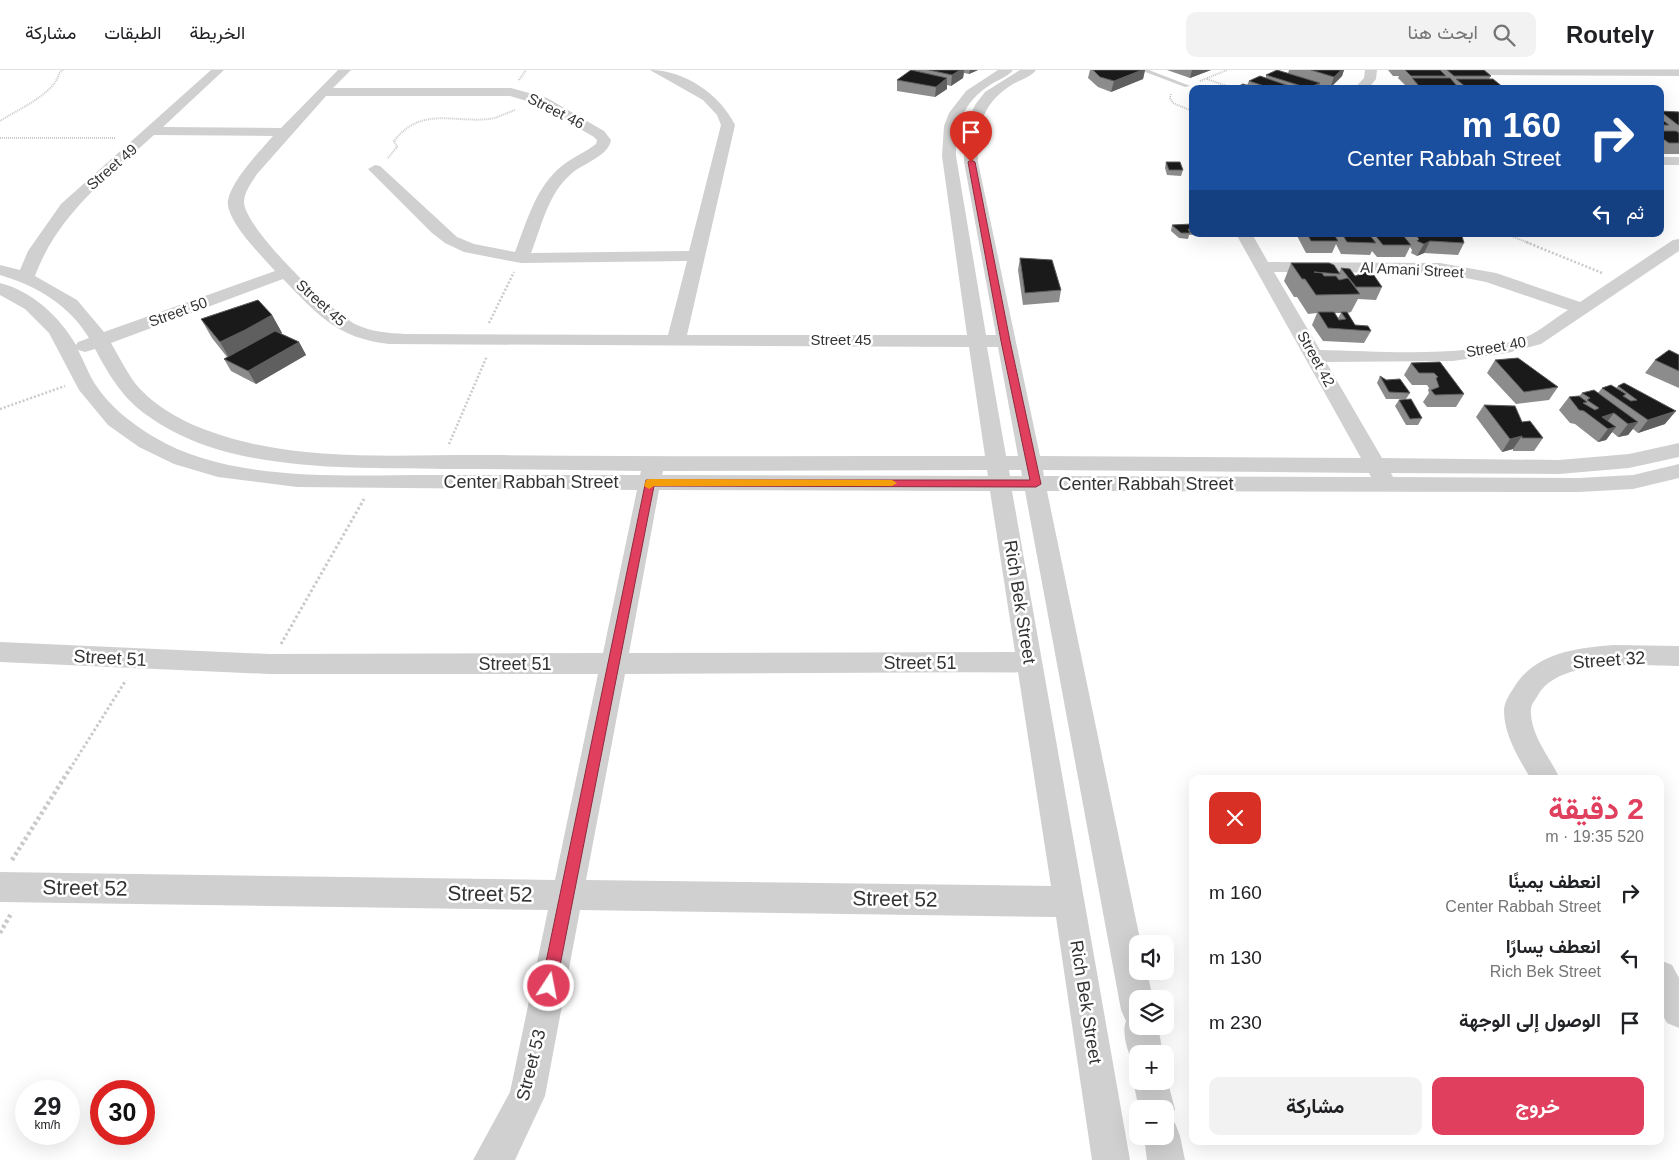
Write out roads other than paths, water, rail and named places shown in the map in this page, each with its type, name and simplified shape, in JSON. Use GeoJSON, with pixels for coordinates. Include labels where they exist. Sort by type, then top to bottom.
{"type":"FeatureCollection","features":[{"type":"Feature","properties":{"kind":"street","name":"Street 49"},"geometry":{"type":"LineString","coordinates":[[26,278],[36,251],[60,215],[75,199],[149,135],[218,70]]}},
{"type":"Feature","properties":{"kind":"street","name":"Street 45"},"geometry":{"type":"LineString","coordinates":[[345,70],[249,173],[240,187],[236,201],[238,214],[246,227],[287,272],[343,325],[360,333],[381,338],[405,340],[1005,341]]}},
{"type":"Feature","properties":{"kind":"street","name":"Rich Bek Street"},"geometry":{"type":"LineString","coordinates":[[1007,70],[980,85],[955,111],[949,127],[949,156],[977,340],[1111,1160]]}},
{"type":"Feature","properties":{"kind":"street","name":"Rich Bek Street"},"geometry":{"type":"LineString","coordinates":[[1030,70],[1009,81],[985,100],[971,123],[969,136],[971,162],[1005,341],[1034,474],[1134,990]]}},
{"type":"Feature","properties":{"kind":"street"},"geometry":{"type":"LineString","coordinates":[[1364,85],[1370,79],[1371,70]]}},
{"type":"Feature","properties":{"kind":"street"},"geometry":{"type":"LineString","coordinates":[[1490,71],[1679,72]]}},
{"type":"Feature","properties":{"kind":"street"},"geometry":{"type":"LineString","coordinates":[[1490,71],[1504,83]]}},
{"type":"Feature","properties":{"kind":"street"},"geometry":{"type":"LineString","coordinates":[[663,74],[686,72]]}},
{"type":"Feature","properties":{"kind":"street"},"geometry":{"type":"LineString","coordinates":[[663,74],[716,103],[724,114],[728,125],[676,340]]}},
{"type":"Feature","properties":{"kind":"street","name":"Street 46"},"geometry":{"type":"LineString","coordinates":[[323,92],[511,92],[542,101],[599,134],[604,140],[603,146],[568,168],[555,179],[548,191],[521,258]]}},
{"type":"Feature","properties":{"kind":"street"},"geometry":{"type":"LineString","coordinates":[[149,135],[286,132]]}},
{"type":"Feature","properties":{"kind":"street"},"geometry":{"type":"LineString","coordinates":[[1664,161],[1679,161]]}},
{"type":"Feature","properties":{"kind":"street"},"geometry":{"type":"LineString","coordinates":[[375,169],[438,230],[451,240],[492,254],[521,258],[696,256]]}},
{"type":"Feature","properties":{"kind":"street","name":"Street 42"},"geometry":{"type":"LineString","coordinates":[[1246,237],[1387,485]]}},
{"type":"Feature","properties":{"kind":"street","name":"Street 40"},"geometry":{"type":"LineString","coordinates":[[1314,356],[1439,356],[1492,351],[1534,340],[1679,244]]}},
{"type":"Feature","properties":{"kind":"street","name":"Al Amani Street"},"geometry":{"type":"LineString","coordinates":[[1264,267],[1440,268],[1490,277],[1583,309]]}},
{"type":"Feature","properties":{"kind":"street","name":"Center Rabbah Street"},"geometry":{"type":"LineString","coordinates":[[0,270],[26,278],[46,287],[72,304],[89,322],[123,381],[138,398],[165,417],[208,438],[276,455],[314,460],[441,463],[652,473]]}},
{"type":"Feature","properties":{"kind":"street","name":"Street 50"},"geometry":{"type":"LineString","coordinates":[[70,351],[287,272]]}},
{"type":"Feature","properties":{"kind":"street","name":"Center Rabbah Street"},"geometry":{"type":"LineString","coordinates":[[0,288],[30,304],[50,320],[70,351],[82,380],[100,406],[120,424],[143,441],[173,456],[209,467],[250,476],[295,480],[374,482],[652,473],[1034,474],[1376,465],[1595,465],[1679,450]]}},
{"type":"Feature","properties":{"kind":"street","name":"Center Rabbah Street"},"geometry":{"type":"LineString","coordinates":[[1034,474],[1387,485],[1608,484],[1633,482],[1679,471]]}},
{"type":"Feature","properties":{"kind":"street","name":"Street 53"},"geometry":{"type":"LineString","coordinates":[[492,1160],[503,1145],[527,1096],[652,473]]}},
{"type":"Feature","properties":{"kind":"street","name":"Street 51"},"geometry":{"type":"LineString","coordinates":[[0,652],[139,660],[269,664],[1030,662]]}},
{"type":"Feature","properties":{"kind":"street","name":"Street 32"},"geometry":{"type":"LineString","coordinates":[[1544,775],[1526,743],[1517,710],[1526,687],[1544,670],[1571,661],[1610,656],[1679,656]]}},
{"type":"Feature","properties":{"kind":"street","name":"Street 52"},"geometry":{"type":"LineString","coordinates":[[5,874],[567,895],[1070,902]]}},
{"type":"Feature","properties":{"kind":"street"},"geometry":{"type":"LineString","coordinates":[[1164,1145],[1166,1160]]}},
{"type":"Feature","properties":{"kind":"lane"},"geometry":{"type":"LineString","coordinates":[[1143,70],[1187,86]]}}]}
